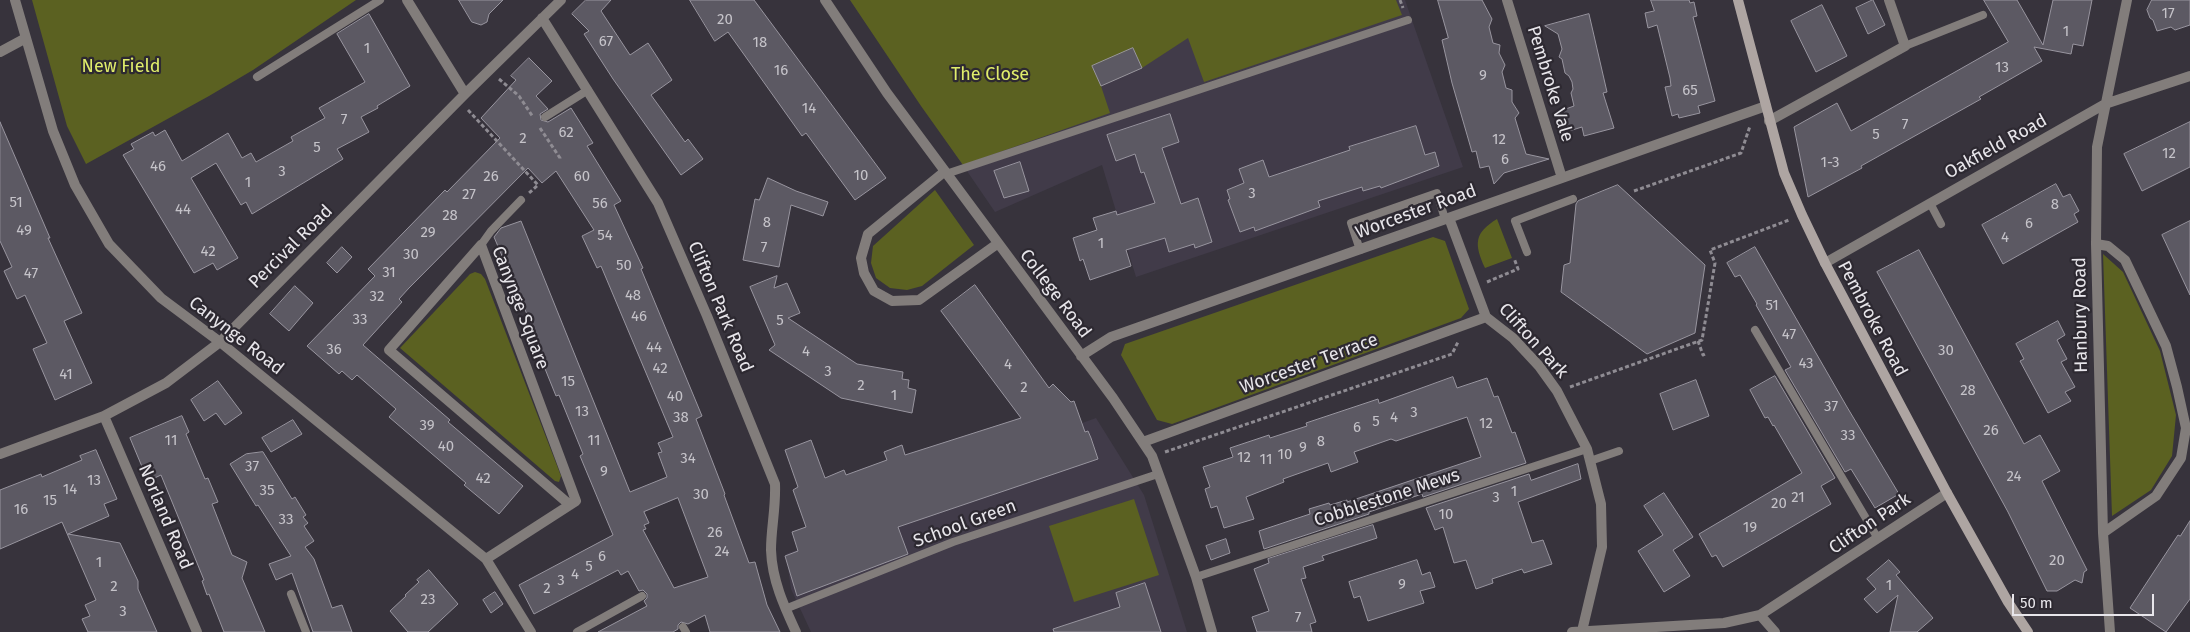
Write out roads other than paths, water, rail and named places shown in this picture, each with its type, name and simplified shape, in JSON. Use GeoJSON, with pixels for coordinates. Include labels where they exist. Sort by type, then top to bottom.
{"type":"FeatureCollection","features":[{"type":"Feature","properties":{"kind":"main road","name":"Pembroke Road"},"geometry":{"type":"LineString","coordinates":[[1738,0],[1784,173],[1802,216],[1824,262],[1947,492],[2008,602],[2028,632]]}},
{"type":"Feature","properties":{"kind":"street","name":"Canynge Road"},"geometry":{"type":"LineString","coordinates":[[15,0],[53,131],[75,185],[109,244],[161,298],[220,342],[486,559],[531,632]]}},
{"type":"Feature","properties":{"kind":"street"},"geometry":{"type":"LineString","coordinates":[[407,0],[462,97]]}},
{"type":"Feature","properties":{"kind":"street","name":"Percival Road"},"geometry":{"type":"LineString","coordinates":[[0,454],[104,416],[166,383],[220,342],[462,97],[561,0]]}},
{"type":"Feature","properties":{"kind":"street","name":"College Road"},"geometry":{"type":"LineString","coordinates":[[825,0],[886,93],[1113,398],[1152,456],[1196,577],[1212,632]]}},
{"type":"Feature","properties":{"kind":"street","name":"Pembroke Vale"},"geometry":{"type":"LineString","coordinates":[[1507,0],[1562,178]]}},
{"type":"Feature","properties":{"kind":"street"},"geometry":{"type":"LineString","coordinates":[[1770,121],[1905,46],[1889,0]]}},
{"type":"Feature","properties":{"kind":"street","name":"Hanbury Road"},"geometry":{"type":"LineString","coordinates":[[2110,632],[2103,533],[2096,244],[2097,147],[2127,0]]}},
{"type":"Feature","properties":{"kind":"street","name":"Clifton Park Road"},"geometry":{"type":"LineString","coordinates":[[542,18],[658,203],[707,316],[775,484],[776,506],[771,549],[775,580],[785,609],[796,632]]}},
{"type":"Feature","properties":{"kind":"street"},"geometry":{"type":"LineString","coordinates":[[0,52],[26,38]]}},
{"type":"Feature","properties":{"kind":"street","name":"Oakfield Road"},"geometry":{"type":"LineString","coordinates":[[1824,262],[2105,104],[2190,76]]}},
{"type":"Feature","properties":{"kind":"street","name":"Worcester Road"},"geometry":{"type":"LineString","coordinates":[[1081,356],[1111,337],[1766,106]]}},
{"type":"Feature","properties":{"kind":"street"},"geometry":{"type":"LineString","coordinates":[[945,173],[868,234],[861,258],[864,273],[874,291],[892,301],[919,300],[997,244]]}},
{"type":"Feature","properties":{"kind":"street","name":"Clifton Park"},"geometry":{"type":"LineString","coordinates":[[1447,218],[1486,317],[1513,338],[1539,366],[1558,391],[1587,449],[1600,504],[1602,548],[1577,631],[1725,628],[1760,615],[1819,578],[1877,537],[1947,492]]}},
{"type":"Feature","properties":{"kind":"street"},"geometry":{"type":"LineString","coordinates":[[2096,244],[2108,246],[2125,260],[2166,346],[2186,428],[2181,458],[2156,496],[2103,533]]}},
{"type":"Feature","properties":{"kind":"street","name":"Canynge Square"},"geometry":{"type":"LineString","coordinates":[[480,245],[576,501],[570,504],[389,350],[480,245]]}},
{"type":"Feature","properties":{"kind":"street","name":"Worcester Terrace"},"geometry":{"type":"LineString","coordinates":[[1143,442],[1486,317]]}},
{"type":"Feature","properties":{"kind":"street","name":"Norland Road"},"geometry":{"type":"LineString","coordinates":[[104,416],[197,632]]}},
{"type":"Feature","properties":{"kind":"street"},"geometry":{"type":"LineString","coordinates":[[486,559],[570,504]]}},
{"type":"Feature","properties":{"kind":"street"},"geometry":{"type":"LineString","coordinates":[[1760,615],[1775,632]]}},
{"type":"Feature","properties":{"kind":"lane"},"geometry":{"type":"LineString","coordinates":[[257,77],[380,0]]}},
{"type":"Feature","properties":{"kind":"lane"},"geometry":{"type":"LineString","coordinates":[[1905,46],[1983,16]]}},
{"type":"Feature","properties":{"kind":"lane"},"geometry":{"type":"LineString","coordinates":[[945,173],[1408,20]]}},
{"type":"Feature","properties":{"kind":"lane"},"geometry":{"type":"LineString","coordinates":[[545,117],[588,90]]}},
{"type":"Feature","properties":{"kind":"lane"},"geometry":{"type":"LineString","coordinates":[[1360,250],[1351,223],[1437,193],[1447,218]]}},
{"type":"Feature","properties":{"kind":"lane"},"geometry":{"type":"LineString","coordinates":[[1527,252],[1515,221],[1573,199]]}},
{"type":"Feature","properties":{"kind":"lane"},"geometry":{"type":"LineString","coordinates":[[480,245],[521,200]]}},
{"type":"Feature","properties":{"kind":"lane"},"geometry":{"type":"LineString","coordinates":[[1930,203],[1941,224]]}},
{"type":"Feature","properties":{"kind":"lane"},"geometry":{"type":"LineString","coordinates":[[1755,330],[1877,537]]}},
{"type":"Feature","properties":{"kind":"lane","name":"Cobblestone Mews"},"geometry":{"type":"LineString","coordinates":[[1196,577],[1587,449]]}},
{"type":"Feature","properties":{"kind":"lane"},"geometry":{"type":"LineString","coordinates":[[1590,461],[1619,451]]}},
{"type":"Feature","properties":{"kind":"lane","name":"School Green"},"geometry":{"type":"LineString","coordinates":[[785,609],[953,542],[1158,474]]}},
{"type":"Feature","properties":{"kind":"lane"},"geometry":{"type":"LineString","coordinates":[[291,594],[306,632]]}},
{"type":"Feature","properties":{"kind":"lane"},"geometry":{"type":"LineString","coordinates":[[577,632],[642,596]]}},
{"type":"Feature","properties":{"kind":"park label","name":"New Field"},"geometry":{"type":"Point","coordinates":[121,67]}},
{"type":"Feature","properties":{"kind":"park label","name":"The Close"},"geometry":{"type":"Point","coordinates":[990,75]}}]}
